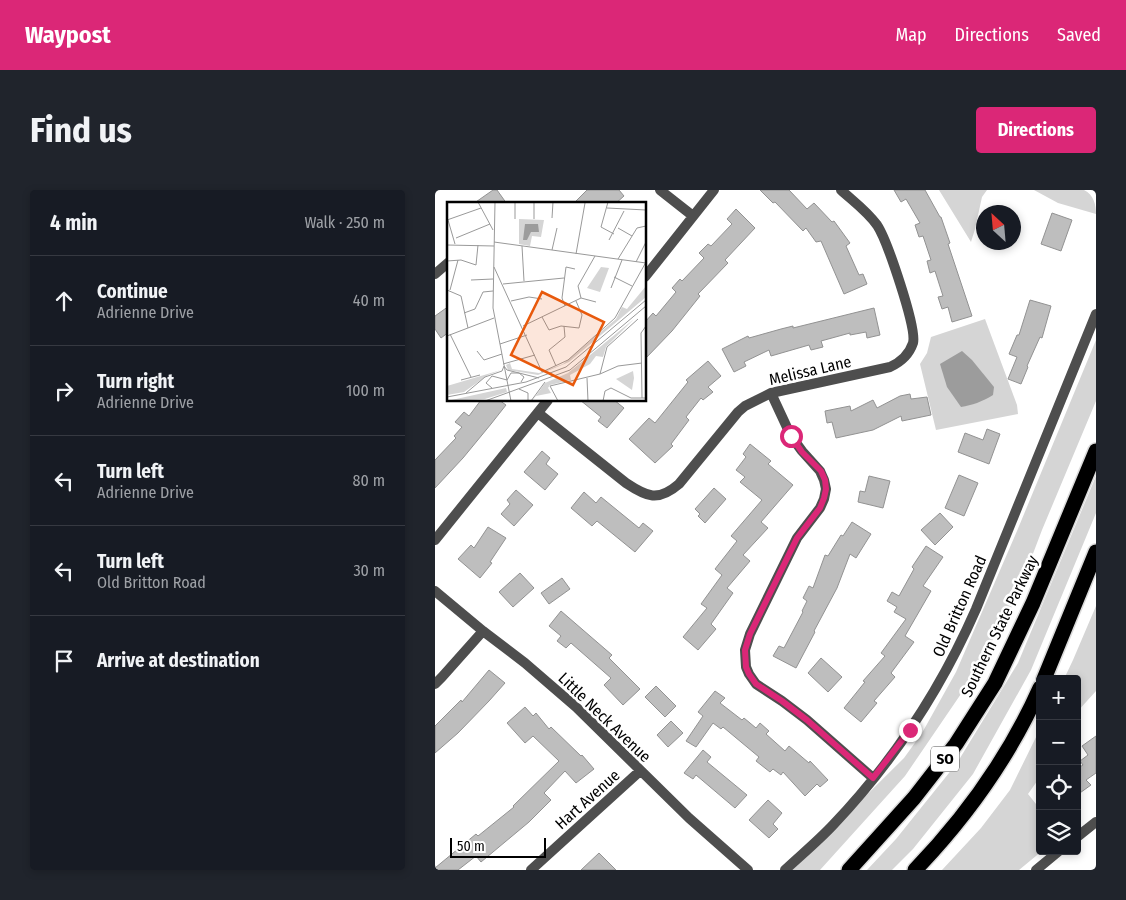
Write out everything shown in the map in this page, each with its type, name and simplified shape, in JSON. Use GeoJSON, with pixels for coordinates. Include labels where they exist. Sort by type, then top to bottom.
{"type":"FeatureCollection","features":[{"type":"Feature","properties":{"kind":"highway","name":"Southern State Parkway"},"geometry":{"type":"LineString","coordinates":[[849,870],[915,798],[951,752],[995,683],[1033,603],[1096,451]]}},
{"type":"Feature","properties":{"kind":"highway"},"geometry":{"type":"LineString","coordinates":[[1046,675],[1096,552]]}},
{"type":"Feature","properties":{"kind":"highway"},"geometry":{"type":"LineString","coordinates":[[915,870],[943,840],[965,812],[1009,749],[1036,697]]}},
{"type":"Feature","properties":{"kind":"street"},"geometry":{"type":"LineString","coordinates":[[659,190],[693,216]]}},
{"type":"Feature","properties":{"kind":"street"},"geometry":{"type":"LineString","coordinates":[[646,276],[714,190]]}},
{"type":"Feature","properties":{"kind":"street","name":"Melissa Lane"},"geometry":{"type":"LineString","coordinates":[[538,413],[640,493],[659,496],[669,492],[679,484],[745,406],[771,393],[890,367],[900,363],[908,354],[914,336],[911,320],[887,245],[878,226],[867,213],[841,190]]}},
{"type":"Feature","properties":{"kind":"street"},"geometry":{"type":"LineString","coordinates":[[435,274],[447,264]]}},
{"type":"Feature","properties":{"kind":"street","name":"Old Britton Road"},"geometry":{"type":"LineString","coordinates":[[785,870],[832,827],[860,795],[915,723],[936,689],[959,647],[1096,314]]}},
{"type":"Feature","properties":{"kind":"street"},"geometry":{"type":"LineString","coordinates":[[771,393],[791,436],[802,452],[821,471],[826,489],[820,508],[797,538],[750,634],[745,650],[746,667],[756,684],[807,720],[873,778]]}},
{"type":"Feature","properties":{"kind":"street"},"geometry":{"type":"LineString","coordinates":[[435,540],[547,401]]}},
{"type":"Feature","properties":{"kind":"street","name":"Little Neck Avenue"},"geometry":{"type":"LineString","coordinates":[[435,591],[576,708],[689,818],[748,870]]}},
{"type":"Feature","properties":{"kind":"street"},"geometry":{"type":"LineString","coordinates":[[435,684],[483,631]]}},
{"type":"Feature","properties":{"kind":"street","name":"Hart Avenue"},"geometry":{"type":"LineString","coordinates":[[531,870],[640,771]]}},
{"type":"Feature","properties":{"kind":"street"},"geometry":{"type":"LineString","coordinates":[[1081,834],[1096,822]]}},
{"type":"Feature","properties":{"kind":"street"},"geometry":{"type":"LineString","coordinates":[[1036,870],[1054,855]]}},
{"type":"Feature","properties":{"kind":"shaded area"},"geometry":{"type":"Polygon","coordinates":[[[939,190],[987,190],[982,197],[980,205],[976,205],[976,224],[971,242],[939,190]]]}},
{"type":"Feature","properties":{"kind":"shaded area"},"geometry":{"type":"Polygon","coordinates":[[[1034,190],[1084,190],[1094,200],[1096,214],[1058,203],[1034,190]]]}},
{"type":"Feature","properties":{"kind":"shaded area"},"geometry":{"type":"Polygon","coordinates":[[[985,319],[1017,405],[1018,414],[936,430],[920,364],[927,353],[931,337],[985,319]]]}},
{"type":"Feature","properties":{"kind":"shaded area"},"geometry":{"type":"Polygon","coordinates":[[[1096,340],[1096,401],[1042,530],[1015,601],[965,688],[905,776],[820,870],[791,870],[904,758],[922,733],[956,672],[1096,340]]]}},
{"type":"Feature","properties":{"kind":"shaded area"},"geometry":{"type":"Polygon","coordinates":[[[962,351],[994,387],[993,395],[985,400],[961,407],[947,387],[940,364],[962,351]]]}},
{"type":"Feature","properties":{"kind":"shaded area"},"geometry":{"type":"Polygon","coordinates":[[[1096,476],[1096,513],[1031,670],[973,774],[913,849],[892,870],[867,870],[896,839],[957,763],[1018,663],[1096,476]]]}},
{"type":"Feature","properties":{"kind":"shaded area"},"geometry":{"type":"Polygon","coordinates":[[[1096,606],[1096,691],[1081,708],[1081,675],[1066,675],[1096,606]]]}},
{"type":"Feature","properties":{"kind":"shaded area"},"geometry":{"type":"Polygon","coordinates":[[[1036,737],[1036,783],[1028,794],[1036,804],[1037,855],[1019,870],[942,870],[981,828],[1010,790],[1036,737]]]}},
{"type":"Feature","properties":{"kind":"building"},"geometry":{"type":"Polygon","coordinates":[[[493,190],[497,190],[506,202],[476,202],[493,190]]]}},
{"type":"Feature","properties":{"kind":"building"},"geometry":{"type":"Polygon","coordinates":[[[587,190],[619,190],[624,196],[617,202],[575,202],[587,190]]]}},
{"type":"Feature","properties":{"kind":"building"},"geometry":{"type":"Polygon","coordinates":[[[760,190],[789,190],[807,209],[814,203],[832,222],[834,221],[850,243],[846,246],[859,275],[863,274],[867,284],[844,294],[821,241],[816,242],[806,228],[803,231],[775,202],[773,203],[760,190]]]}},
{"type":"Feature","properties":{"kind":"building"},"geometry":{"type":"Polygon","coordinates":[[[894,190],[925,190],[941,217],[972,316],[952,322],[948,307],[942,309],[938,297],[943,296],[935,271],[930,273],[927,261],[931,260],[923,236],[919,237],[915,225],[920,223],[906,199],[901,202],[894,190]]]}},
{"type":"Feature","properties":{"kind":"building"},"geometry":{"type":"Polygon","coordinates":[[[736,209],[755,228],[725,260],[728,263],[698,294],[700,296],[672,331],[646,358],[646,321],[653,313],[656,316],[676,292],[672,288],[680,279],[682,281],[704,258],[699,253],[708,244],[711,246],[732,224],[727,219],[736,209]]]}},
{"type":"Feature","properties":{"kind":"building"},"geometry":{"type":"Polygon","coordinates":[[[1052,213],[1072,220],[1061,251],[1041,244],[1052,213]]]}},
{"type":"Feature","properties":{"kind":"building"},"geometry":{"type":"Polygon","coordinates":[[[1030,300],[1051,306],[1042,338],[1040,337],[1021,384],[1008,379],[1017,357],[1009,354],[1017,335],[1019,335],[1030,300]]]}},
{"type":"Feature","properties":{"kind":"building"},"geometry":{"type":"Polygon","coordinates":[[[447,307],[447,334],[441,338],[435,329],[435,316],[447,307]]]}},
{"type":"Feature","properties":{"kind":"building"},"geometry":{"type":"Polygon","coordinates":[[[874,308],[880,335],[867,338],[866,332],[850,335],[850,333],[821,341],[823,347],[811,350],[809,345],[771,356],[769,350],[744,362],[746,366],[734,372],[722,349],[748,336],[749,338],[874,308]]]}},
{"type":"Feature","properties":{"kind":"building"},"geometry":{"type":"Polygon","coordinates":[[[708,361],[721,376],[708,387],[713,392],[703,400],[701,398],[686,417],[689,420],[671,444],[673,446],[655,463],[629,439],[649,418],[655,423],[688,382],[686,380],[708,361]]]}},
{"type":"Feature","properties":{"kind":"building"},"geometry":{"type":"Polygon","coordinates":[[[910,394],[911,399],[927,397],[931,415],[902,421],[901,416],[873,430],[836,438],[832,422],[827,423],[825,411],[850,406],[851,411],[873,400],[877,408],[900,396],[910,394]]]}},
{"type":"Feature","properties":{"kind":"building"},"geometry":{"type":"Polygon","coordinates":[[[480,401],[500,401],[506,405],[463,458],[435,488],[435,460],[456,438],[454,436],[462,427],[455,422],[464,412],[469,416],[480,401]]]}},
{"type":"Feature","properties":{"kind":"building"},"geometry":{"type":"Polygon","coordinates":[[[581,401],[615,401],[624,408],[607,428],[598,421],[601,417],[581,401]]]}},
{"type":"Feature","properties":{"kind":"building"},"geometry":{"type":"Polygon","coordinates":[[[987,429],[1000,434],[989,464],[958,452],[965,433],[983,440],[987,429]]]}},
{"type":"Feature","properties":{"kind":"building"},"geometry":{"type":"Polygon","coordinates":[[[750,444],[771,461],[768,464],[793,485],[761,522],[768,528],[743,555],[750,561],[727,588],[733,593],[711,624],[716,629],[698,650],[683,637],[707,608],[701,604],[722,575],[715,569],[737,541],[731,536],[762,500],[740,482],[745,477],[736,470],[746,457],[743,454],[750,444]]]}},
{"type":"Feature","properties":{"kind":"building"},"geometry":{"type":"Polygon","coordinates":[[[542,451],[550,458],[546,464],[558,474],[545,490],[524,472],[542,451]]]}},
{"type":"Feature","properties":{"kind":"building"},"geometry":{"type":"Polygon","coordinates":[[[959,475],[978,483],[964,516],[945,508],[959,475]]]}},
{"type":"Feature","properties":{"kind":"building"},"geometry":{"type":"Polygon","coordinates":[[[869,476],[890,481],[883,508],[858,502],[860,491],[865,492],[869,476]]]}},
{"type":"Feature","properties":{"kind":"building"},"geometry":{"type":"Polygon","coordinates":[[[714,488],[726,499],[705,523],[698,516],[700,514],[695,509],[714,488]]]}},
{"type":"Feature","properties":{"kind":"building"},"geometry":{"type":"Polygon","coordinates":[[[516,490],[533,505],[514,526],[501,514],[510,504],[507,500],[516,490]]]}},
{"type":"Feature","properties":{"kind":"building"},"geometry":{"type":"Polygon","coordinates":[[[584,492],[596,503],[601,497],[639,528],[643,523],[653,531],[635,552],[597,521],[592,526],[571,508],[584,492]]]}},
{"type":"Feature","properties":{"kind":"building"},"geometry":{"type":"Polygon","coordinates":[[[940,513],[953,527],[935,545],[921,530],[940,513]]]}},
{"type":"Feature","properties":{"kind":"building"},"geometry":{"type":"Polygon","coordinates":[[[852,522],[871,534],[856,558],[850,554],[837,588],[796,668],[773,656],[779,646],[784,648],[803,612],[807,601],[803,598],[809,586],[813,588],[825,555],[828,556],[852,522]]]}},
{"type":"Feature","properties":{"kind":"building"},"geometry":{"type":"Polygon","coordinates":[[[488,527],[506,538],[490,562],[492,563],[480,578],[458,559],[471,545],[474,548],[488,527]]]}},
{"type":"Feature","properties":{"kind":"building"},"geometry":{"type":"Polygon","coordinates":[[[926,546],[943,557],[923,586],[931,591],[905,636],[914,642],[891,673],[895,677],[874,701],[877,703],[861,722],[844,708],[865,682],[863,681],[885,656],[881,653],[906,619],[894,612],[897,607],[887,601],[892,592],[899,596],[914,569],[912,567],[926,546]]]}},
{"type":"Feature","properties":{"kind":"building"},"geometry":{"type":"Polygon","coordinates":[[[520,573],[534,588],[513,607],[499,592],[520,573]]]}},
{"type":"Feature","properties":{"kind":"building"},"geometry":{"type":"Polygon","coordinates":[[[562,578],[570,589],[549,604],[541,593],[562,578]]]}},
{"type":"Feature","properties":{"kind":"building"},"geometry":{"type":"Polygon","coordinates":[[[561,611],[612,655],[609,658],[640,689],[623,705],[604,685],[611,678],[571,643],[566,648],[557,641],[561,636],[549,626],[561,611]]]}},
{"type":"Feature","properties":{"kind":"building"},"geometry":{"type":"Polygon","coordinates":[[[821,658],[842,677],[828,692],[808,673],[821,658]]]}},
{"type":"Feature","properties":{"kind":"building"},"geometry":{"type":"Polygon","coordinates":[[[489,670],[505,683],[458,733],[435,753],[435,726],[461,700],[462,702],[489,670]]]}},
{"type":"Feature","properties":{"kind":"building"},"geometry":{"type":"Polygon","coordinates":[[[656,686],[676,706],[665,717],[645,697],[656,686]]]}},
{"type":"Feature","properties":{"kind":"building"},"geometry":{"type":"Polygon","coordinates":[[[715,691],[725,698],[720,703],[756,728],[760,723],[769,731],[766,734],[785,751],[789,746],[809,763],[810,761],[828,780],[820,787],[817,784],[805,796],[783,772],[781,775],[773,769],[770,772],[756,761],[759,757],[723,727],[721,729],[713,723],[696,747],[686,741],[703,716],[698,712],[715,691]]]}},
{"type":"Feature","properties":{"kind":"building"},"geometry":{"type":"Polygon","coordinates":[[[525,707],[533,716],[536,713],[549,729],[551,727],[582,755],[594,769],[576,783],[565,771],[544,793],[551,800],[529,822],[481,862],[476,856],[458,870],[435,870],[435,868],[476,834],[478,836],[514,807],[559,761],[533,736],[525,743],[507,723],[525,707]]]}},
{"type":"Feature","properties":{"kind":"building"},"geometry":{"type":"Polygon","coordinates":[[[671,721],[683,733],[668,747],[657,735],[671,721]]]}},
{"type":"Feature","properties":{"kind":"building"},"geometry":{"type":"Polygon","coordinates":[[[1096,736],[1096,773],[1086,780],[1091,785],[1081,792],[1081,766],[1083,765],[1081,760],[1088,755],[1082,746],[1096,736]]]}},
{"type":"Feature","properties":{"kind":"building"},"geometry":{"type":"Polygon","coordinates":[[[703,750],[711,757],[707,762],[747,795],[735,808],[696,775],[693,779],[684,773],[703,750]]]}},
{"type":"Feature","properties":{"kind":"building"},"geometry":{"type":"Polygon","coordinates":[[[768,800],[782,813],[773,824],[778,829],[769,838],[749,820],[768,800]]]}},
{"type":"Feature","properties":{"kind":"building"},"geometry":{"type":"Polygon","coordinates":[[[599,853],[616,870],[581,870],[599,853]]]}},
{"type":"Feature","properties":{"kind":"route"},"geometry":{"type":"LineString","coordinates":[[791,436],[802,452],[821,471],[826,489],[820,508],[797,538],[750,634],[745,650],[746,667],[756,684],[807,720],[873,778],[910,730]]}}]}
